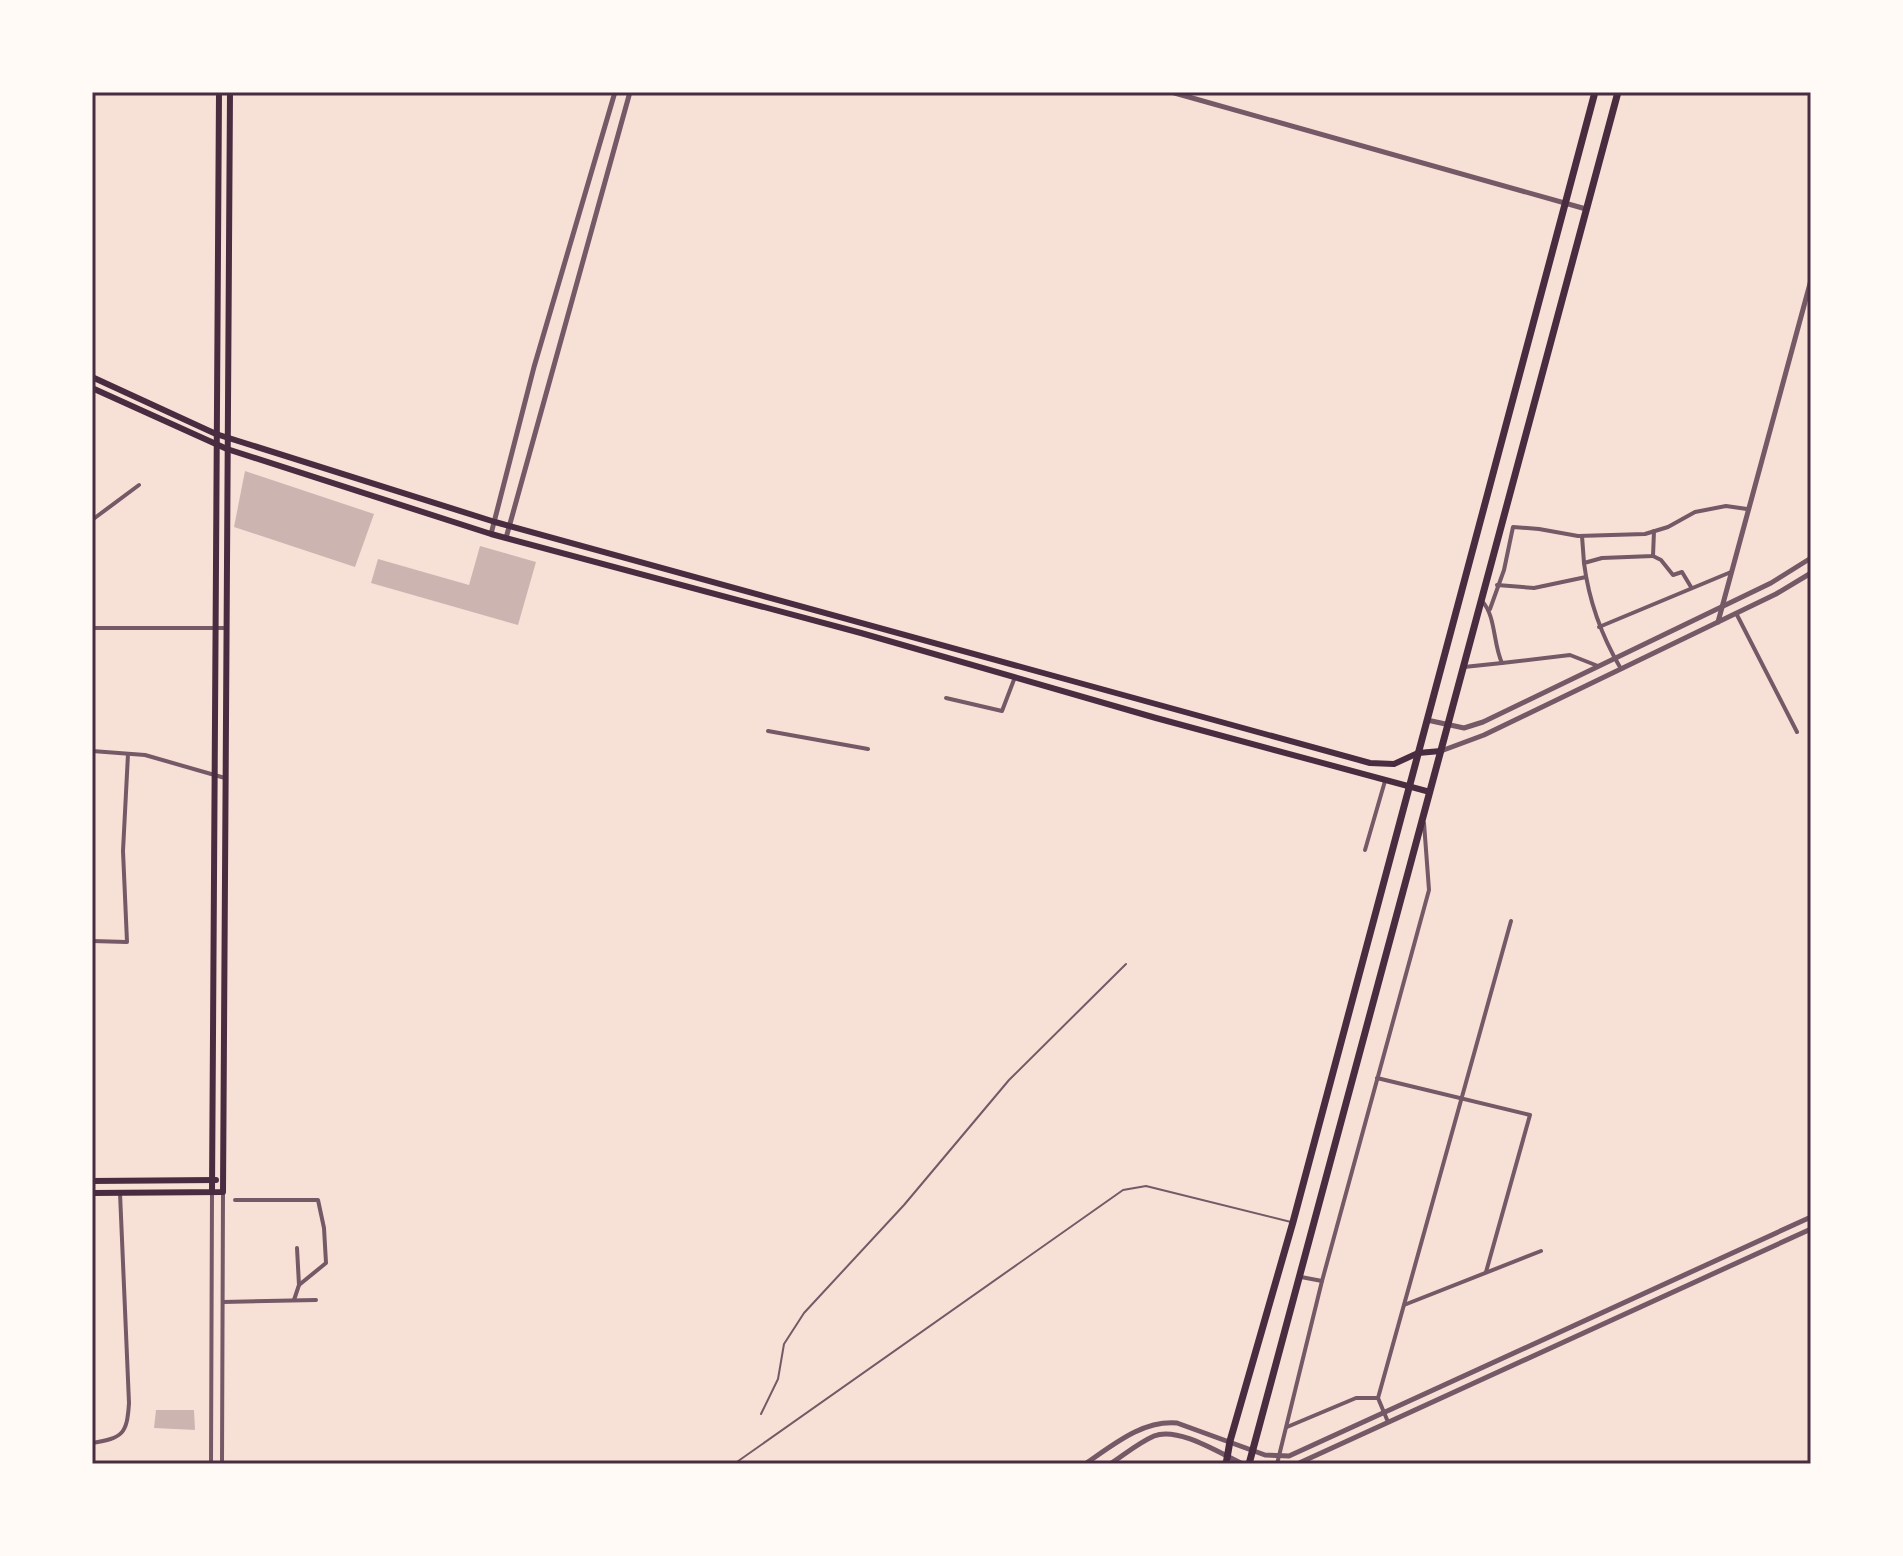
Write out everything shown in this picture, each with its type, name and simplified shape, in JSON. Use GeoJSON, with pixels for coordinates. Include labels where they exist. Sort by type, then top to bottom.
{"type":"FeatureCollection","features":[{"type":"Feature","properties":{"kind":"main road"},"geometry":{"type":"LineString","coordinates":[[212,1192],[219,92]]}},
{"type":"Feature","properties":{"kind":"main road"},"geometry":{"type":"LineString","coordinates":[[92,1193],[223,1192],[230,92]]}},
{"type":"Feature","properties":{"kind":"main road"},"geometry":{"type":"LineString","coordinates":[[1227,1461],[1595,92]]}},
{"type":"Feature","properties":{"kind":"main road"},"geometry":{"type":"LineString","coordinates":[[1246,1464],[1300,1276],[1618,92]]}},
{"type":"Feature","properties":{"kind":"main road"},"geometry":{"type":"LineString","coordinates":[[92,377],[216,434],[509,526],[1370,763],[1394,764],[1418,753],[1441,751]]}},
{"type":"Feature","properties":{"kind":"main road"},"geometry":{"type":"LineString","coordinates":[[92,388],[216,445],[491,534],[1430,792]]}},
{"type":"Feature","properties":{"kind":"main road"},"geometry":{"type":"LineString","coordinates":[[281,466],[284,456]]}},
{"type":"Feature","properties":{"kind":"main road"},"geometry":{"type":"LineString","coordinates":[[939,656],[942,644]]}},
{"type":"Feature","properties":{"kind":"main road"},"geometry":{"type":"LineString","coordinates":[[92,1181],[223,1180]]}},
{"type":"Feature","properties":{"kind":"street"},"geometry":{"type":"LineString","coordinates":[[491,534],[534,367],[615,92]]}},
{"type":"Feature","properties":{"kind":"street"},"geometry":{"type":"LineString","coordinates":[[506,538],[630,92]]}},
{"type":"Feature","properties":{"kind":"street"},"geometry":{"type":"LineString","coordinates":[[1171,92],[1586,209]]}},
{"type":"Feature","properties":{"kind":"street"},"geometry":{"type":"LineString","coordinates":[[1718,622],[1811,280]]}},
{"type":"Feature","properties":{"kind":"street"},"geometry":{"type":"LineString","coordinates":[[92,520],[139,485]]}},
{"type":"Feature","properties":{"kind":"street"},"geometry":{"type":"LineString","coordinates":[[1502,663],[1494,642],[1490,609],[1504,570],[1513,527],[1582,536],[1645,534],[1668,527],[1695,512],[1726,506],[1747,509]]}},
{"type":"Feature","properties":{"kind":"street"},"geometry":{"type":"LineString","coordinates":[[1653,556],[1654,531]]}},
{"type":"Feature","properties":{"kind":"street"},"geometry":{"type":"LineString","coordinates":[[1582,536],[1590,603],[1621,669]]}},
{"type":"Feature","properties":{"kind":"street"},"geometry":{"type":"LineString","coordinates":[[1584,563],[1602,558],[1653,556],[1661,560],[1673,575],[1682,572],[1691,587]]}},
{"type":"Feature","properties":{"kind":"street"},"geometry":{"type":"LineString","coordinates":[[1427,720],[1464,728],[1483,722],[1771,583],[1811,558]]}},
{"type":"Feature","properties":{"kind":"street"},"geometry":{"type":"LineString","coordinates":[[1599,627],[1731,572]]}},
{"type":"Feature","properties":{"kind":"street"},"geometry":{"type":"LineString","coordinates":[[1441,751],[1484,735],[1718,622],[1811,573]]}},
{"type":"Feature","properties":{"kind":"street"},"geometry":{"type":"LineString","coordinates":[[1497,585],[1534,588],[1586,577]]}},
{"type":"Feature","properties":{"kind":"street"},"geometry":{"type":"LineString","coordinates":[[1481,600],[1490,609]]}},
{"type":"Feature","properties":{"kind":"street"},"geometry":{"type":"LineString","coordinates":[[1736,613],[1797,732]]}},
{"type":"Feature","properties":{"kind":"street"},"geometry":{"type":"LineString","coordinates":[[92,628],[226,628]]}},
{"type":"Feature","properties":{"kind":"street"},"geometry":{"type":"LineString","coordinates":[[1463,667],[1570,655],[1598,666]]}},
{"type":"Feature","properties":{"kind":"street"},"geometry":{"type":"LineString","coordinates":[[946,698],[1002,711],[1015,677]]}},
{"type":"Feature","properties":{"kind":"street"},"geometry":{"type":"LineString","coordinates":[[768,731],[868,749]]}},
{"type":"Feature","properties":{"kind":"street"},"geometry":{"type":"LineString","coordinates":[[92,751],[145,755],[225,778]]}},
{"type":"Feature","properties":{"kind":"street"},"geometry":{"type":"LineString","coordinates":[[92,941],[127,942],[123,851],[128,754]]}},
{"type":"Feature","properties":{"kind":"street"},"geometry":{"type":"LineString","coordinates":[[1365,850],[1385,781]]}},
{"type":"Feature","properties":{"kind":"street"},"geometry":{"type":"LineString","coordinates":[[1278,1461],[1322,1281],[1429,890],[1423,817]]}},
{"type":"Feature","properties":{"kind":"street"},"geometry":{"type":"LineString","coordinates":[[1388,1422],[1378,1398],[1511,921]]}},
{"type":"Feature","properties":{"kind":"street"},"geometry":{"type":"LineString","coordinates":[[1377,1078],[1530,1115],[1486,1272]]}},
{"type":"Feature","properties":{"kind":"street"},"geometry":{"type":"LineString","coordinates":[[211,1464],[212,1192]]}},
{"type":"Feature","properties":{"kind":"street"},"geometry":{"type":"LineString","coordinates":[[222,1464],[223,1192]]}},
{"type":"Feature","properties":{"kind":"street"},"geometry":{"type":"LineString","coordinates":[[92,1443],[115,1438],[127,1426],[129,1403],[120,1193]]}},
{"type":"Feature","properties":{"kind":"street"},"geometry":{"type":"LineString","coordinates":[[235,1200],[318,1200],[324,1228],[326,1263],[299,1285]]}},
{"type":"Feature","properties":{"kind":"street"},"geometry":{"type":"LineString","coordinates":[[1085,1464],[1135,1431],[1161,1423],[1177,1423],[1278,1461],[1811,1217]]}},
{"type":"Feature","properties":{"kind":"street"},"geometry":{"type":"LineString","coordinates":[[1297,1464],[1811,1229]]}},
{"type":"Feature","properties":{"kind":"street"},"geometry":{"type":"LineString","coordinates":[[294,1300],[299,1285],[297,1248]]}},
{"type":"Feature","properties":{"kind":"street"},"geometry":{"type":"LineString","coordinates":[[1404,1305],[1541,1251]]}},
{"type":"Feature","properties":{"kind":"street"},"geometry":{"type":"LineString","coordinates":[[1300,1276],[1322,1281]]}},
{"type":"Feature","properties":{"kind":"street"},"geometry":{"type":"LineString","coordinates":[[223,1302],[316,1300]]}},
{"type":"Feature","properties":{"kind":"street"},"geometry":{"type":"LineString","coordinates":[[1567,1328],[1571,1339]]}},
{"type":"Feature","properties":{"kind":"street"},"geometry":{"type":"LineString","coordinates":[[1287,1427],[1356,1398],[1378,1398]]}},
{"type":"Feature","properties":{"kind":"street"},"geometry":{"type":"LineString","coordinates":[[1110,1464],[1154,1436],[1163,1434],[1193,1440],[1227,1461],[1246,1464]]}},
{"type":"Feature","properties":{"kind":"lane"},"geometry":{"type":"LineString","coordinates":[[761,1414],[778,1379],[784,1344],[804,1313],[904,1205],[1009,1080],[1126,964]]}},
{"type":"Feature","properties":{"kind":"lane"},"geometry":{"type":"LineString","coordinates":[[734,1464],[1123,1190],[1146,1186],[1293,1222]]}},
{"type":"Feature","properties":{"kind":"building"},"geometry":{"type":"Polygon","coordinates":[[[245,471],[374,514],[355,567],[234,527],[245,471]]]}},
{"type":"Feature","properties":{"kind":"building"},"geometry":{"type":"Polygon","coordinates":[[[480,546],[536,562],[518,625],[371,583],[378,559],[469,585],[480,546]]]}},
{"type":"Feature","properties":{"kind":"building"},"geometry":{"type":"Polygon","coordinates":[[[156,1410],[194,1410],[195,1430],[154,1428],[156,1410]]]}}]}
